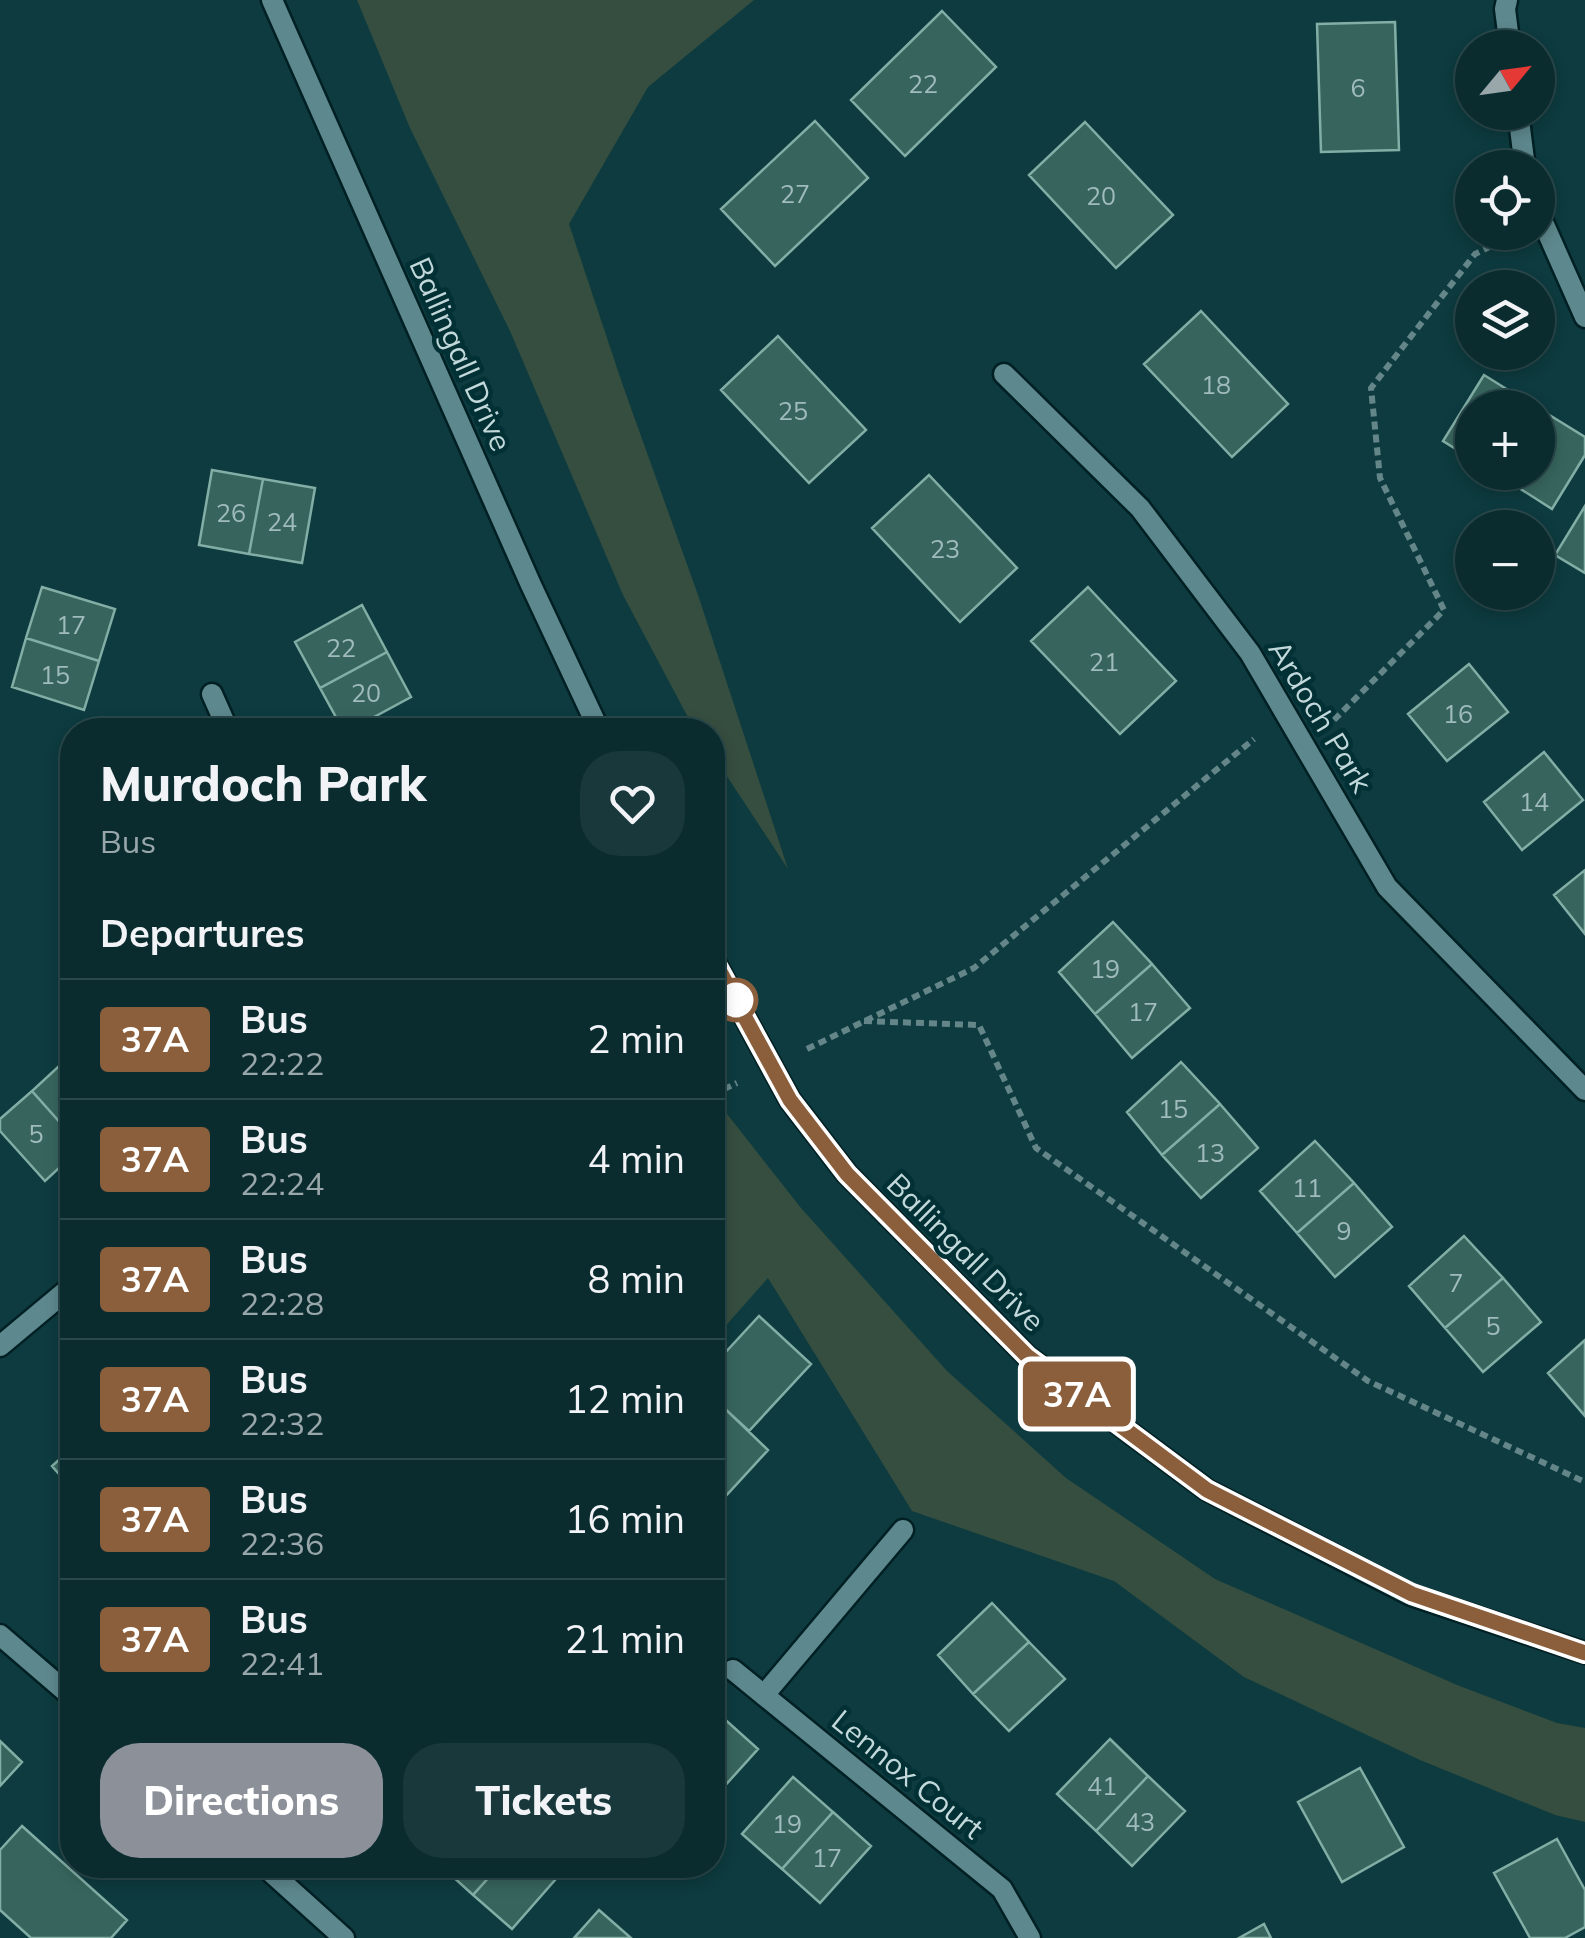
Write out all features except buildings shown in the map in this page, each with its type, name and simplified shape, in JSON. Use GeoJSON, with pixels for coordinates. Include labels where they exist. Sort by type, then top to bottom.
{"type":"FeatureCollection","features":[{"type":"Feature","properties":{"kind":"street","name":"Ballingall Drive"},"geometry":{"type":"LineString","coordinates":[[272,0],[531,585],[594,718]]}},
{"type":"Feature","properties":{"kind":"street"},"geometry":{"type":"LineString","coordinates":[[1507,0],[1508,30]]}},
{"type":"Feature","properties":{"kind":"street"},"geometry":{"type":"LineString","coordinates":[[1555,249],[1585,318]]}},
{"type":"Feature","properties":{"kind":"street","name":"Ardoch Park"},"geometry":{"type":"LineString","coordinates":[[1004,374],[1140,508],[1250,652],[1387,887],[1585,1090]]}},
{"type":"Feature","properties":{"kind":"street"},"geometry":{"type":"LineString","coordinates":[[212,694],[223,718]]}},
{"type":"Feature","properties":{"kind":"street","name":"Ballingall Drive"},"geometry":{"type":"LineString","coordinates":[[725,981],[790,1100],[847,1174],[1027,1356],[1207,1490],[1412,1594],[1585,1653]]}},
{"type":"Feature","properties":{"kind":"street"},"geometry":{"type":"LineString","coordinates":[[0,1346],[60,1296]]}},
{"type":"Feature","properties":{"kind":"street"},"geometry":{"type":"LineString","coordinates":[[764,1695],[903,1530]]}},
{"type":"Feature","properties":{"kind":"street"},"geometry":{"type":"LineString","coordinates":[[0,1635],[60,1687]]}},
{"type":"Feature","properties":{"kind":"street","name":"Lennox Court"},"geometry":{"type":"LineString","coordinates":[[733,1670],[1002,1888],[1030,1938]]}},
{"type":"Feature","properties":{"kind":"street"},"geometry":{"type":"LineString","coordinates":[[274,1878],[318,1929],[344,1938]]}},
{"type":"Feature","properties":{"kind":"path"},"geometry":{"type":"LineString","coordinates":[[1306,748],[1444,610],[1380,478],[1371,388],[1475,254],[1483,250]]}},
{"type":"Feature","properties":{"kind":"path"},"geometry":{"type":"LineString","coordinates":[[772,1066],[974,968],[1286,712]]}},
{"type":"Feature","properties":{"kind":"path"},"geometry":{"type":"LineString","coordinates":[[864,1022],[979,1025],[1036,1148],[1368,1381],[1585,1482]]}},
{"type":"Feature","properties":{"kind":"green space"},"geometry":{"type":"Polygon","coordinates":[[[357,0],[754,0],[648,87],[569,224],[788,869],[725,773],[725,718],[688,718],[623,595],[510,331],[410,128],[357,0]]]}},
{"type":"Feature","properties":{"kind":"green space"},"geometry":{"type":"Polygon","coordinates":[[[725,1111],[801,1208],[947,1371],[1066,1478],[1215,1579],[1457,1685],[1557,1723],[1585,1728],[1585,1822],[1555,1815],[1420,1760],[1244,1677],[1114,1581],[912,1511],[768,1278],[725,1326],[725,1111]]]}},
{"type":"Feature","properties":{"kind":"bus line","name":"37A"},"geometry":{"type":"LineString","coordinates":[[725,981],[790,1100],[847,1174],[1027,1356],[1207,1490],[1412,1594],[1585,1653]]}}]}
